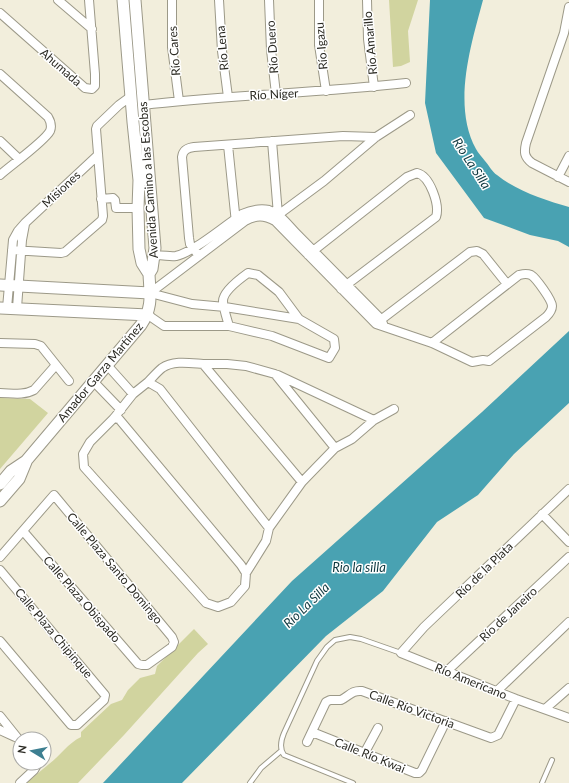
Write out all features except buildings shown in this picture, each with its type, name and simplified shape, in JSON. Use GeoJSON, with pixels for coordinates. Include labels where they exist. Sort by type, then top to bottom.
{"type":"FeatureCollection","features":[{"type":"Feature","properties":{"kind":"street"},"geometry":{"type":"LineString","coordinates":[[58,0],[92,29]]}},
{"type":"Feature","properties":{"kind":"street","name":"Ahumada"},"geometry":{"type":"LineString","coordinates":[[0,13],[90,90],[94,88],[95,83],[89,0]]}},
{"type":"Feature","properties":{"kind":"street","name":"Avenida Camino a las Escobas"},"geometry":{"type":"LineString","coordinates":[[123,0],[131,30],[143,105],[154,256],[152,269],[149,274],[140,257],[138,208],[139,180],[130,97],[131,30],[135,0]]}},
{"type":"Feature","properties":{"kind":"street","name":"Río Cares"},"geometry":{"type":"LineString","coordinates":[[172,0],[172,47],[179,101]]}},
{"type":"Feature","properties":{"kind":"street","name":"Río Lena"},"geometry":{"type":"LineString","coordinates":[[219,0],[222,51],[228,97]]}},
{"type":"Feature","properties":{"kind":"street","name":"Río Duero"},"geometry":{"type":"LineString","coordinates":[[270,0],[269,32],[276,94]]}},
{"type":"Feature","properties":{"kind":"street","name":"Río Igazu"},"geometry":{"type":"LineString","coordinates":[[320,0],[320,45],[326,91]]}},
{"type":"Feature","properties":{"kind":"street","name":"Río Amarillo"},"geometry":{"type":"LineString","coordinates":[[367,0],[368,39],[374,87]]}},
{"type":"Feature","properties":{"kind":"street"},"geometry":{"type":"LineString","coordinates":[[569,7],[566,34],[526,143],[525,153],[528,160],[569,182]]}},
{"type":"Feature","properties":{"kind":"street"},"geometry":{"type":"LineString","coordinates":[[0,74],[48,117],[51,122],[51,127],[46,137],[0,175]]}},
{"type":"Feature","properties":{"kind":"street","name":"Río Níger"},"geometry":{"type":"LineString","coordinates":[[143,105],[228,97],[374,87],[406,83]]}},
{"type":"Feature","properties":{"kind":"street"},"geometry":{"type":"LineString","coordinates":[[12,250],[65,252],[102,220],[103,216],[96,129],[97,126],[119,105],[130,97]]}},
{"type":"Feature","properties":{"kind":"street"},"geometry":{"type":"LineString","coordinates":[[277,218],[376,137],[410,115]]}},
{"type":"Feature","properties":{"kind":"street"},"geometry":{"type":"LineString","coordinates":[[199,256],[193,249],[189,238],[182,162],[182,154],[184,151],[190,147],[272,141],[351,136],[376,137]]}},
{"type":"Feature","properties":{"kind":"street"},"geometry":{"type":"LineString","coordinates":[[0,141],[19,159]]}},
{"type":"Feature","properties":{"kind":"street"},"geometry":{"type":"LineString","coordinates":[[272,141],[277,218]]}},
{"type":"Feature","properties":{"kind":"street"},"geometry":{"type":"LineString","coordinates":[[228,145],[236,223]]}},
{"type":"Feature","properties":{"kind":"street","name":"Misiones"},"geometry":{"type":"LineString","coordinates":[[8,308],[13,240],[18,231],[98,155]]}},
{"type":"Feature","properties":{"kind":"street"},"geometry":{"type":"LineString","coordinates":[[558,177],[569,156]]}},
{"type":"Feature","properties":{"kind":"street"},"geometry":{"type":"LineString","coordinates":[[311,253],[406,177],[417,173],[423,176],[437,200],[438,212],[436,217],[344,287]]}},
{"type":"Feature","properties":{"kind":"street"},"geometry":{"type":"LineString","coordinates":[[101,199],[113,198],[115,200],[116,208],[120,209],[138,208]]}},
{"type":"Feature","properties":{"kind":"street"},"geometry":{"type":"LineString","coordinates":[[150,293],[199,256],[251,210],[260,209],[270,210],[380,323],[432,343],[472,362],[483,360],[489,361],[546,317],[552,307],[551,301],[534,278],[530,275],[519,275],[432,343]]}},
{"type":"Feature","properties":{"kind":"street","name":"Misiones"},"geometry":{"type":"LineString","coordinates":[[9,285],[22,250],[25,223]]}},
{"type":"Feature","properties":{"kind":"street"},"geometry":{"type":"LineString","coordinates":[[154,256],[163,254],[176,256],[193,249],[236,223]]}},
{"type":"Feature","properties":{"kind":"street"},"geometry":{"type":"LineString","coordinates":[[380,323],[470,252],[477,251],[483,254],[507,284]]}},
{"type":"Feature","properties":{"kind":"street","name":"Amador Garza Martínez"},"geometry":{"type":"LineString","coordinates":[[1,481],[26,461],[141,325],[148,315],[150,307],[149,274]]}},
{"type":"Feature","properties":{"kind":"street"},"geometry":{"type":"LineString","coordinates":[[229,326],[223,301],[225,295],[237,281],[248,274],[258,275],[279,292],[299,319]]}},
{"type":"Feature","properties":{"kind":"street"},"geometry":{"type":"LineString","coordinates":[[8,308],[148,315],[164,326],[229,326],[272,336],[330,358],[335,348],[334,339],[299,319],[225,307],[192,304],[150,293],[9,285]]}},
{"type":"Feature","properties":{"kind":"street"},"geometry":{"type":"LineString","coordinates":[[0,343],[35,344],[41,346],[69,381]]}},
{"type":"Feature","properties":{"kind":"street"},"geometry":{"type":"LineString","coordinates":[[374,420],[275,374],[246,366],[187,362],[176,363],[163,368],[133,394],[114,418],[90,442],[83,454],[84,468],[206,603],[218,607],[231,602],[245,586],[246,573],[266,541],[269,528],[302,482],[335,448],[352,439],[374,420],[394,409]]}},
{"type":"Feature","properties":{"kind":"street"},"geometry":{"type":"LineString","coordinates":[[203,364],[302,482]]}},
{"type":"Feature","properties":{"kind":"street"},"geometry":{"type":"LineString","coordinates":[[0,393],[29,393],[34,390],[56,365]]}},
{"type":"Feature","properties":{"kind":"street"},"geometry":{"type":"LineString","coordinates":[[107,365],[133,394]]}},
{"type":"Feature","properties":{"kind":"street"},"geometry":{"type":"LineString","coordinates":[[275,374],[335,448]]}},
{"type":"Feature","properties":{"kind":"street"},"geometry":{"type":"LineString","coordinates":[[93,380],[121,410]]}},
{"type":"Feature","properties":{"kind":"street"},"geometry":{"type":"LineString","coordinates":[[148,382],[160,389],[269,528]]}},
{"type":"Feature","properties":{"kind":"street"},"geometry":{"type":"LineString","coordinates":[[114,418],[119,419],[241,565],[246,573]]}},
{"type":"Feature","properties":{"kind":"street","name":"Amador Garza Martínez"},"geometry":{"type":"LineString","coordinates":[[0,501],[19,479],[26,461]]}},
{"type":"Feature","properties":{"kind":"street","name":"Río de la Plata"},"geometry":{"type":"LineString","coordinates":[[401,653],[424,627],[569,489]]}},
{"type":"Feature","properties":{"kind":"street","name":"Calle Plaza Santo Domingo"},"geometry":{"type":"LineString","coordinates":[[23,531],[54,495],[172,637],[174,642],[172,647],[147,665],[142,665]]}},
{"type":"Feature","properties":{"kind":"street"},"geometry":{"type":"LineString","coordinates":[[542,514],[569,542]]}},
{"type":"Feature","properties":{"kind":"street"},"geometry":{"type":"LineString","coordinates":[[0,557],[23,531]]}},
{"type":"Feature","properties":{"kind":"street","name":"Calle Plaza Obispado"},"geometry":{"type":"LineString","coordinates":[[23,531],[138,664],[142,665]]}},
{"type":"Feature","properties":{"kind":"street","name":"Río de Janeiro"},"geometry":{"type":"LineString","coordinates":[[447,671],[569,557]]}},
{"type":"Feature","properties":{"kind":"street","name":"Calle Plaza Chipinque"},"geometry":{"type":"LineString","coordinates":[[0,570],[106,698],[77,725],[71,725],[0,641]]}},
{"type":"Feature","properties":{"kind":"street"},"geometry":{"type":"LineString","coordinates":[[497,690],[569,622]]}},
{"type":"Feature","properties":{"kind":"street","name":"Río Americano"},"geometry":{"type":"LineString","coordinates":[[401,653],[497,690],[516,699],[569,718]]}},
{"type":"Feature","properties":{"kind":"street"},"geometry":{"type":"LineString","coordinates":[[546,709],[569,688]]}},
{"type":"Feature","properties":{"kind":"street","name":"Calle Río Victoria"},"geometry":{"type":"LineString","coordinates":[[307,742],[326,702],[330,700],[341,700],[356,691],[362,691],[492,738],[498,734],[516,699]]}},
{"type":"Feature","properties":{"kind":"street"},"geometry":{"type":"LineString","coordinates":[[0,716],[12,731]]}},
{"type":"Feature","properties":{"kind":"street","name":"Calle Río Kwai"},"geometry":{"type":"LineString","coordinates":[[312,732],[415,773],[419,773],[422,770],[446,721]]}},
{"type":"Feature","properties":{"kind":"street"},"geometry":{"type":"LineString","coordinates":[[365,752],[378,728]]}},
{"type":"Feature","properties":{"kind":"street"},"geometry":{"type":"LineString","coordinates":[[0,730],[12,736]]}},
{"type":"Feature","properties":{"kind":"street"},"geometry":{"type":"LineString","coordinates":[[20,783],[33,771]]}},
{"type":"Feature","properties":{"kind":"lane","name":"Río Americano"},"geometry":{"type":"LineString","coordinates":[[281,751],[284,733],[317,661],[327,647],[335,640],[350,637],[361,639],[401,653]]}},
{"type":"Feature","properties":{"kind":"lane"},"geometry":{"type":"LineString","coordinates":[[250,783],[261,768],[281,751],[284,755],[353,783]]}},
{"type":"Feature","properties":{"kind":"lane"},"geometry":{"type":"LineString","coordinates":[[542,783],[552,760]]}},
{"type":"Feature","properties":{"kind":"green space"},"geometry":{"type":"Polygon","coordinates":[[[389,0],[418,0],[408,31],[410,62],[401,66],[393,67],[389,0]]]}},
{"type":"Feature","properties":{"kind":"green space"},"geometry":{"type":"Polygon","coordinates":[[[0,398],[30,399],[48,413],[0,469],[0,398]]]}},
{"type":"Feature","properties":{"kind":"green space"},"geometry":{"type":"Polygon","coordinates":[[[194,629],[208,644],[78,783],[27,783],[40,771],[52,771],[52,762],[72,743],[81,737],[81,732],[111,704],[122,700],[128,690],[140,678],[155,674],[157,666],[194,629]]]}},
{"type":"Feature","properties":{"kind":"water","name":"Río La Silla"},"geometry":{"type":"Polygon","coordinates":[[[430,0],[483,0],[473,36],[466,75],[465,113],[469,132],[477,150],[495,174],[513,186],[541,198],[569,207],[569,247],[558,241],[530,235],[484,218],[436,153],[425,103],[430,0]]]}},
{"type":"Feature","properties":{"kind":"water","name":"Rio la silla"},"geometry":{"type":"Polygon","coordinates":[[[569,331],[569,403],[514,454],[478,495],[437,522],[383,591],[326,636],[182,783],[103,783],[292,581],[482,412],[569,331]]]}}]}
